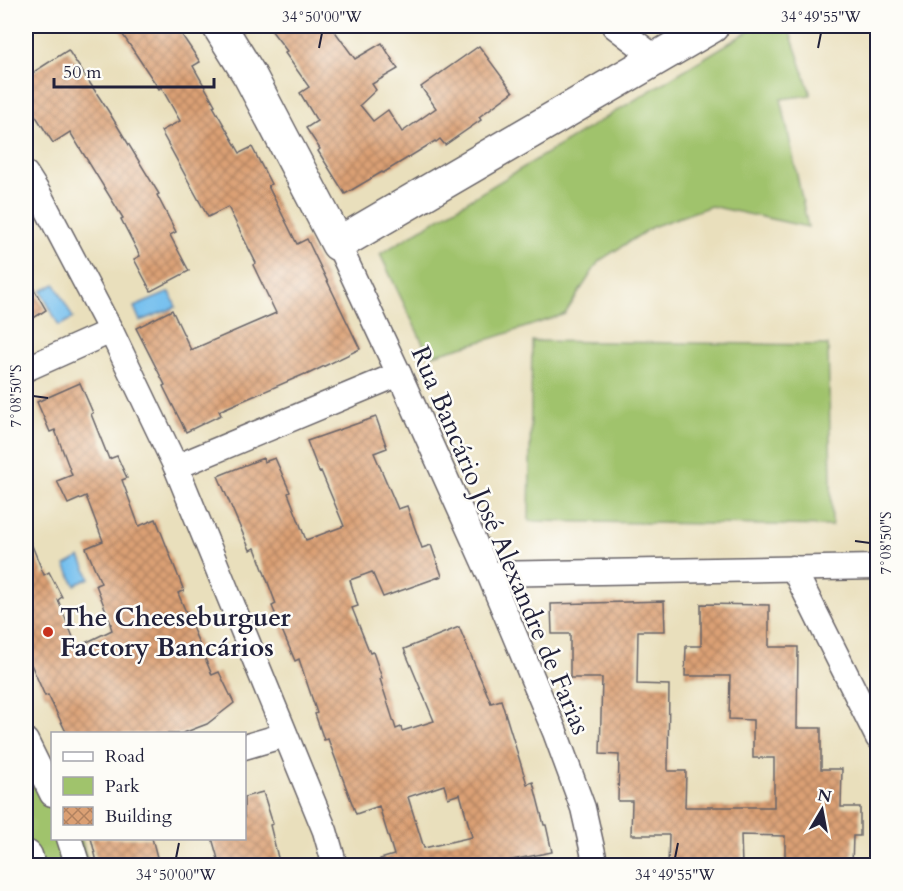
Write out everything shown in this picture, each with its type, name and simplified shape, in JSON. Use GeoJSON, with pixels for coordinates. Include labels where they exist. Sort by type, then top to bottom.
{"type":"FeatureCollection","features":[{"type":"Feature","properties":{"kind":"street"},"geometry":{"type":"LineString","coordinates":[[219,26],[250,76],[338,244],[712,26]]}},
{"type":"Feature","properties":{"kind":"street"},"geometry":{"type":"LineString","coordinates":[[614,26],[656,58]]}},
{"type":"Feature","properties":{"kind":"street"},"geometry":{"type":"LineString","coordinates":[[26,174],[40,196],[111,331],[176,467],[325,831],[335,866]]}},
{"type":"Feature","properties":{"kind":"street","name":"Rua Bancário José Alexandre de Farias"},"geometry":{"type":"LineString","coordinates":[[338,244],[489,574],[555,732],[583,808],[596,866]]}},
{"type":"Feature","properties":{"kind":"street"},"geometry":{"type":"LineString","coordinates":[[26,369],[111,331]]}},
{"type":"Feature","properties":{"kind":"street"},"geometry":{"type":"LineString","coordinates":[[176,467],[399,374]]}},
{"type":"Feature","properties":{"kind":"street"},"geometry":{"type":"LineString","coordinates":[[489,574],[878,567]]}},
{"type":"Feature","properties":{"kind":"street"},"geometry":{"type":"LineString","coordinates":[[793,568],[878,738]]}},
{"type":"Feature","properties":{"kind":"street"},"geometry":{"type":"LineString","coordinates":[[246,746],[285,735]]}},
{"type":"Feature","properties":{"kind":"street"},"geometry":{"type":"LineString","coordinates":[[26,741],[51,792]]}},
{"type":"Feature","properties":{"kind":"street"},"geometry":{"type":"LineString","coordinates":[[70,840],[78,866]]}},
{"type":"Feature","properties":{"kind":"street"},"geometry":{"type":"LineString","coordinates":[[26,857],[28,866]]}},
{"type":"Feature","properties":{"kind":"green space"},"geometry":{"type":"Polygon","coordinates":[[[757,26],[788,26],[811,95],[781,99],[808,227],[711,206],[652,227],[599,261],[565,314],[429,356],[380,254],[757,26]]]}},
{"type":"Feature","properties":{"kind":"green space"},"geometry":{"type":"Polygon","coordinates":[[[532,341],[828,345],[832,526],[529,521],[532,341]]]}},
{"type":"Feature","properties":{"kind":"green space"},"geometry":{"type":"Polygon","coordinates":[[[26,714],[51,762],[51,840],[81,840],[89,865],[26,865],[26,714]]]}},
{"type":"Feature","properties":{"kind":"water"},"geometry":{"type":"Polygon","coordinates":[[[55,284],[73,318],[59,326],[41,291],[55,284]]]}},
{"type":"Feature","properties":{"kind":"water"},"geometry":{"type":"Polygon","coordinates":[[[170,292],[176,307],[140,321],[134,307],[170,292]]]}},
{"type":"Feature","properties":{"kind":"water"},"geometry":{"type":"Polygon","coordinates":[[[80,557],[90,578],[75,585],[65,565],[80,557]]]}},
{"type":"Feature","properties":{"kind":"building"},"geometry":{"type":"Polygon","coordinates":[[[117,26],[176,26],[200,62],[193,66],[240,153],[252,147],[271,184],[268,186],[297,244],[307,239],[360,349],[306,375],[219,411],[221,415],[186,432],[136,328],[172,310],[191,350],[276,313],[253,265],[256,263],[228,207],[208,217],[161,131],[180,121],[161,87],[159,89],[117,26]]]}},
{"type":"Feature","properties":{"kind":"building"},"geometry":{"type":"Polygon","coordinates":[[[268,26],[331,26],[355,59],[382,43],[398,69],[372,84],[376,90],[360,105],[373,121],[388,110],[402,132],[436,108],[421,87],[479,46],[513,92],[479,117],[481,120],[445,145],[440,139],[435,141],[345,194],[306,128],[317,121],[300,93],[309,87],[285,53],[287,51],[268,26]]]}},
{"type":"Feature","properties":{"kind":"building"},"geometry":{"type":"Polygon","coordinates":[[[68,50],[159,194],[157,195],[176,232],[170,235],[189,271],[151,291],[134,259],[140,256],[121,219],[123,218],[70,132],[53,143],[26,101],[26,77],[68,50]]]}},
{"type":"Feature","properties":{"kind":"building"},"geometry":{"type":"Polygon","coordinates":[[[26,275],[46,310],[26,323],[26,275]]]}},
{"type":"Feature","properties":{"kind":"building"},"geometry":{"type":"Polygon","coordinates":[[[80,383],[109,459],[117,456],[127,478],[122,480],[139,526],[156,519],[184,591],[178,593],[212,675],[219,672],[234,703],[207,724],[186,732],[66,732],[48,695],[45,696],[30,662],[26,664],[26,531],[44,575],[49,572],[62,597],[58,600],[77,647],[112,630],[96,585],[101,583],[86,548],[103,541],[86,496],[68,504],[57,481],[72,475],[55,430],[50,432],[37,402],[80,383]]]}},
{"type":"Feature","properties":{"kind":"building"},"geometry":{"type":"Polygon","coordinates":[[[376,417],[387,448],[374,453],[398,509],[407,506],[422,548],[431,545],[442,576],[383,597],[372,572],[350,580],[358,606],[352,608],[370,653],[373,652],[396,729],[401,727],[402,731],[434,721],[404,649],[459,627],[491,703],[501,700],[527,784],[533,782],[552,852],[483,866],[381,866],[380,859],[394,855],[379,806],[356,814],[328,739],[324,740],[299,659],[295,661],[272,606],[276,604],[255,548],[250,550],[218,476],[263,458],[264,462],[275,458],[290,492],[288,493],[306,540],[344,526],[307,441],[376,417]],[[444,785],[408,797],[424,848],[472,837],[460,794],[448,798],[444,785]]]}},
{"type":"Feature","properties":{"kind":"building"},"geometry":{"type":"Polygon","coordinates":[[[664,601],[665,631],[638,631],[637,684],[669,685],[668,771],[686,771],[685,807],[774,807],[774,758],[753,758],[753,720],[729,719],[730,676],[685,676],[686,646],[701,646],[701,604],[769,605],[769,647],[798,647],[797,728],[821,728],[821,769],[842,769],[841,807],[860,807],[860,836],[853,836],[852,866],[785,866],[785,836],[741,835],[742,866],[668,866],[669,835],[631,835],[632,801],[618,801],[619,755],[600,754],[602,678],[570,678],[570,634],[552,634],[551,604],[664,601]]]}},
{"type":"Feature","properties":{"kind":"building"},"geometry":{"type":"Polygon","coordinates":[[[263,792],[273,824],[270,825],[280,866],[220,866],[213,840],[246,840],[246,796],[263,792]]]}},
{"type":"Feature","properties":{"kind":"building"},"geometry":{"type":"Polygon","coordinates":[[[92,840],[153,840],[158,861],[139,866],[98,866],[92,840]]]}},
{"type":"Feature","properties":{"kind":"place","name":"The Cheeseburguer Factory Bancários"},"geometry":{"type":"Point","coordinates":[48,632]}}]}
